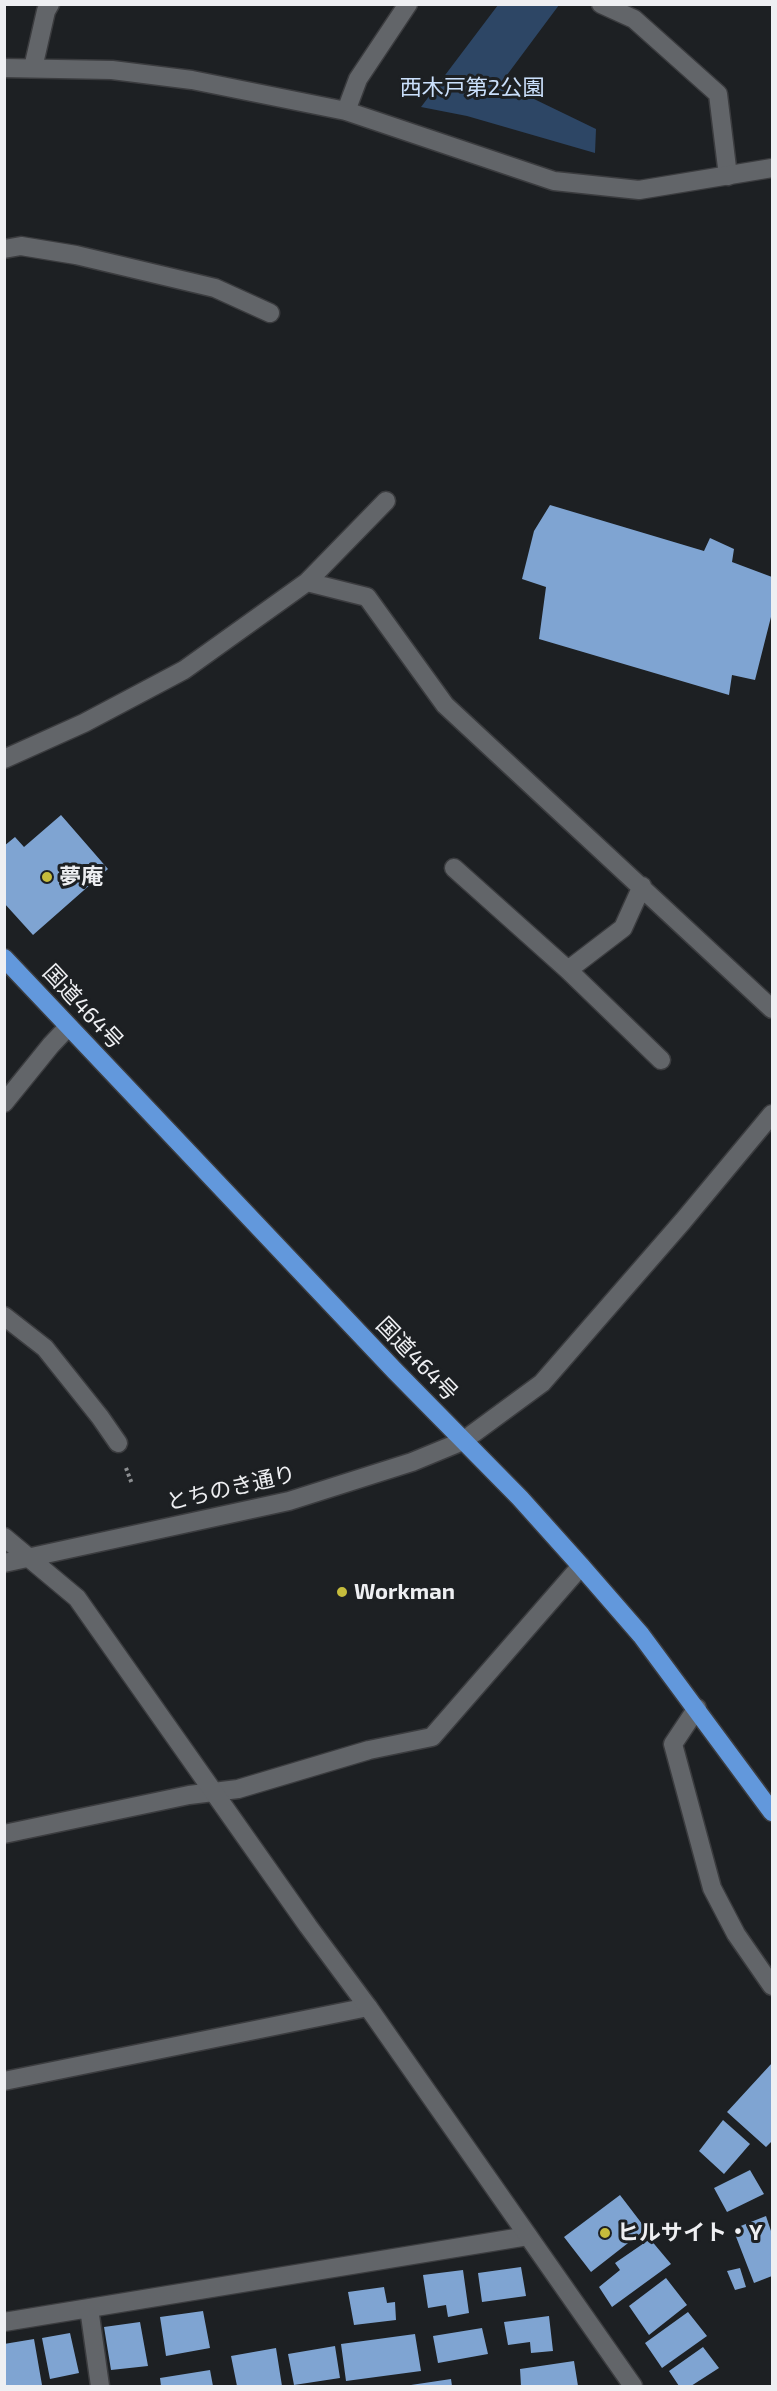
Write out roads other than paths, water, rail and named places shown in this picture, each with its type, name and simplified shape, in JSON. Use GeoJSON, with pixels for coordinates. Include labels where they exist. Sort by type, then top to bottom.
{"type":"FeatureCollection","features":[{"type":"Feature","properties":{"kind":"highway","name":"国道464号"},"geometry":{"type":"LineString","coordinates":[[4,958],[463,1441],[520,1498],[641,1635],[772,1812]]}},
{"type":"Feature","properties":{"kind":"street"},"geometry":{"type":"LineString","coordinates":[[33,68],[46,11],[50,4]]}},
{"type":"Feature","properties":{"kind":"street"},"geometry":{"type":"LineString","coordinates":[[346,111],[358,79],[408,4]]}},
{"type":"Feature","properties":{"kind":"street"},"geometry":{"type":"LineString","coordinates":[[601,4],[634,20],[718,94],[728,176]]}},
{"type":"Feature","properties":{"kind":"street"},"geometry":{"type":"LineString","coordinates":[[4,68],[112,70],[192,80],[346,111],[554,181],[639,190],[772,168]]}},
{"type":"Feature","properties":{"kind":"street"},"geometry":{"type":"LineString","coordinates":[[4,249],[21,246],[76,255],[204,285],[270,313]]}},
{"type":"Feature","properties":{"kind":"street"},"geometry":{"type":"LineString","coordinates":[[4,759],[84,723],[184,670],[307,582],[386,501]]}},
{"type":"Feature","properties":{"kind":"street"},"geometry":{"type":"LineString","coordinates":[[307,582],[367,597],[445,705],[772,1009]]}},
{"type":"Feature","properties":{"kind":"street"},"geometry":{"type":"LineString","coordinates":[[454,868],[568,970],[661,1060]]}},
{"type":"Feature","properties":{"kind":"street"},"geometry":{"type":"LineString","coordinates":[[568,970],[623,928],[642,886]]}},
{"type":"Feature","properties":{"kind":"street"},"geometry":{"type":"LineString","coordinates":[[4,1103],[68,1027]]}},
{"type":"Feature","properties":{"kind":"street","name":"とちのき通り"},"geometry":{"type":"LineString","coordinates":[[4,1563],[289,1501],[412,1462],[463,1441],[542,1383],[683,1221],[772,1114]]}},
{"type":"Feature","properties":{"kind":"street"},"geometry":{"type":"LineString","coordinates":[[4,1316],[45,1348],[118,1443]]}},
{"type":"Feature","properties":{"kind":"street"},"geometry":{"type":"LineString","coordinates":[[4,1537],[77,1598],[308,1926],[368,2007],[633,2386]]}},
{"type":"Feature","properties":{"kind":"street"},"geometry":{"type":"LineString","coordinates":[[4,1834],[189,1795],[238,1789],[369,1750],[432,1737],[581,1566]]}},
{"type":"Feature","properties":{"kind":"street"},"geometry":{"type":"LineString","coordinates":[[697,1708],[673,1744],[712,1888],[736,1935],[772,1986]]}},
{"type":"Feature","properties":{"kind":"street"},"geometry":{"type":"LineString","coordinates":[[4,2081],[368,2007]]}},
{"type":"Feature","properties":{"kind":"street"},"geometry":{"type":"LineString","coordinates":[[4,2322],[528,2236]]}},
{"type":"Feature","properties":{"kind":"street"},"geometry":{"type":"LineString","coordinates":[[89,2308],[100,2386]]}},
{"type":"Feature","properties":{"kind":"place","name":"夢庵"},"geometry":{"type":"Point","coordinates":[47,877]}},
{"type":"Feature","properties":{"kind":"place","name":"Workman"},"geometry":{"type":"Point","coordinates":[342,1592]}},
{"type":"Feature","properties":{"kind":"place","name":"ヒルサイト・Y"},"geometry":{"type":"Point","coordinates":[605,2233]}},
{"type":"Feature","properties":{"kind":"park label","name":"西木戸第2公園"},"geometry":{"type":"Point","coordinates":[472,88]}}]}
